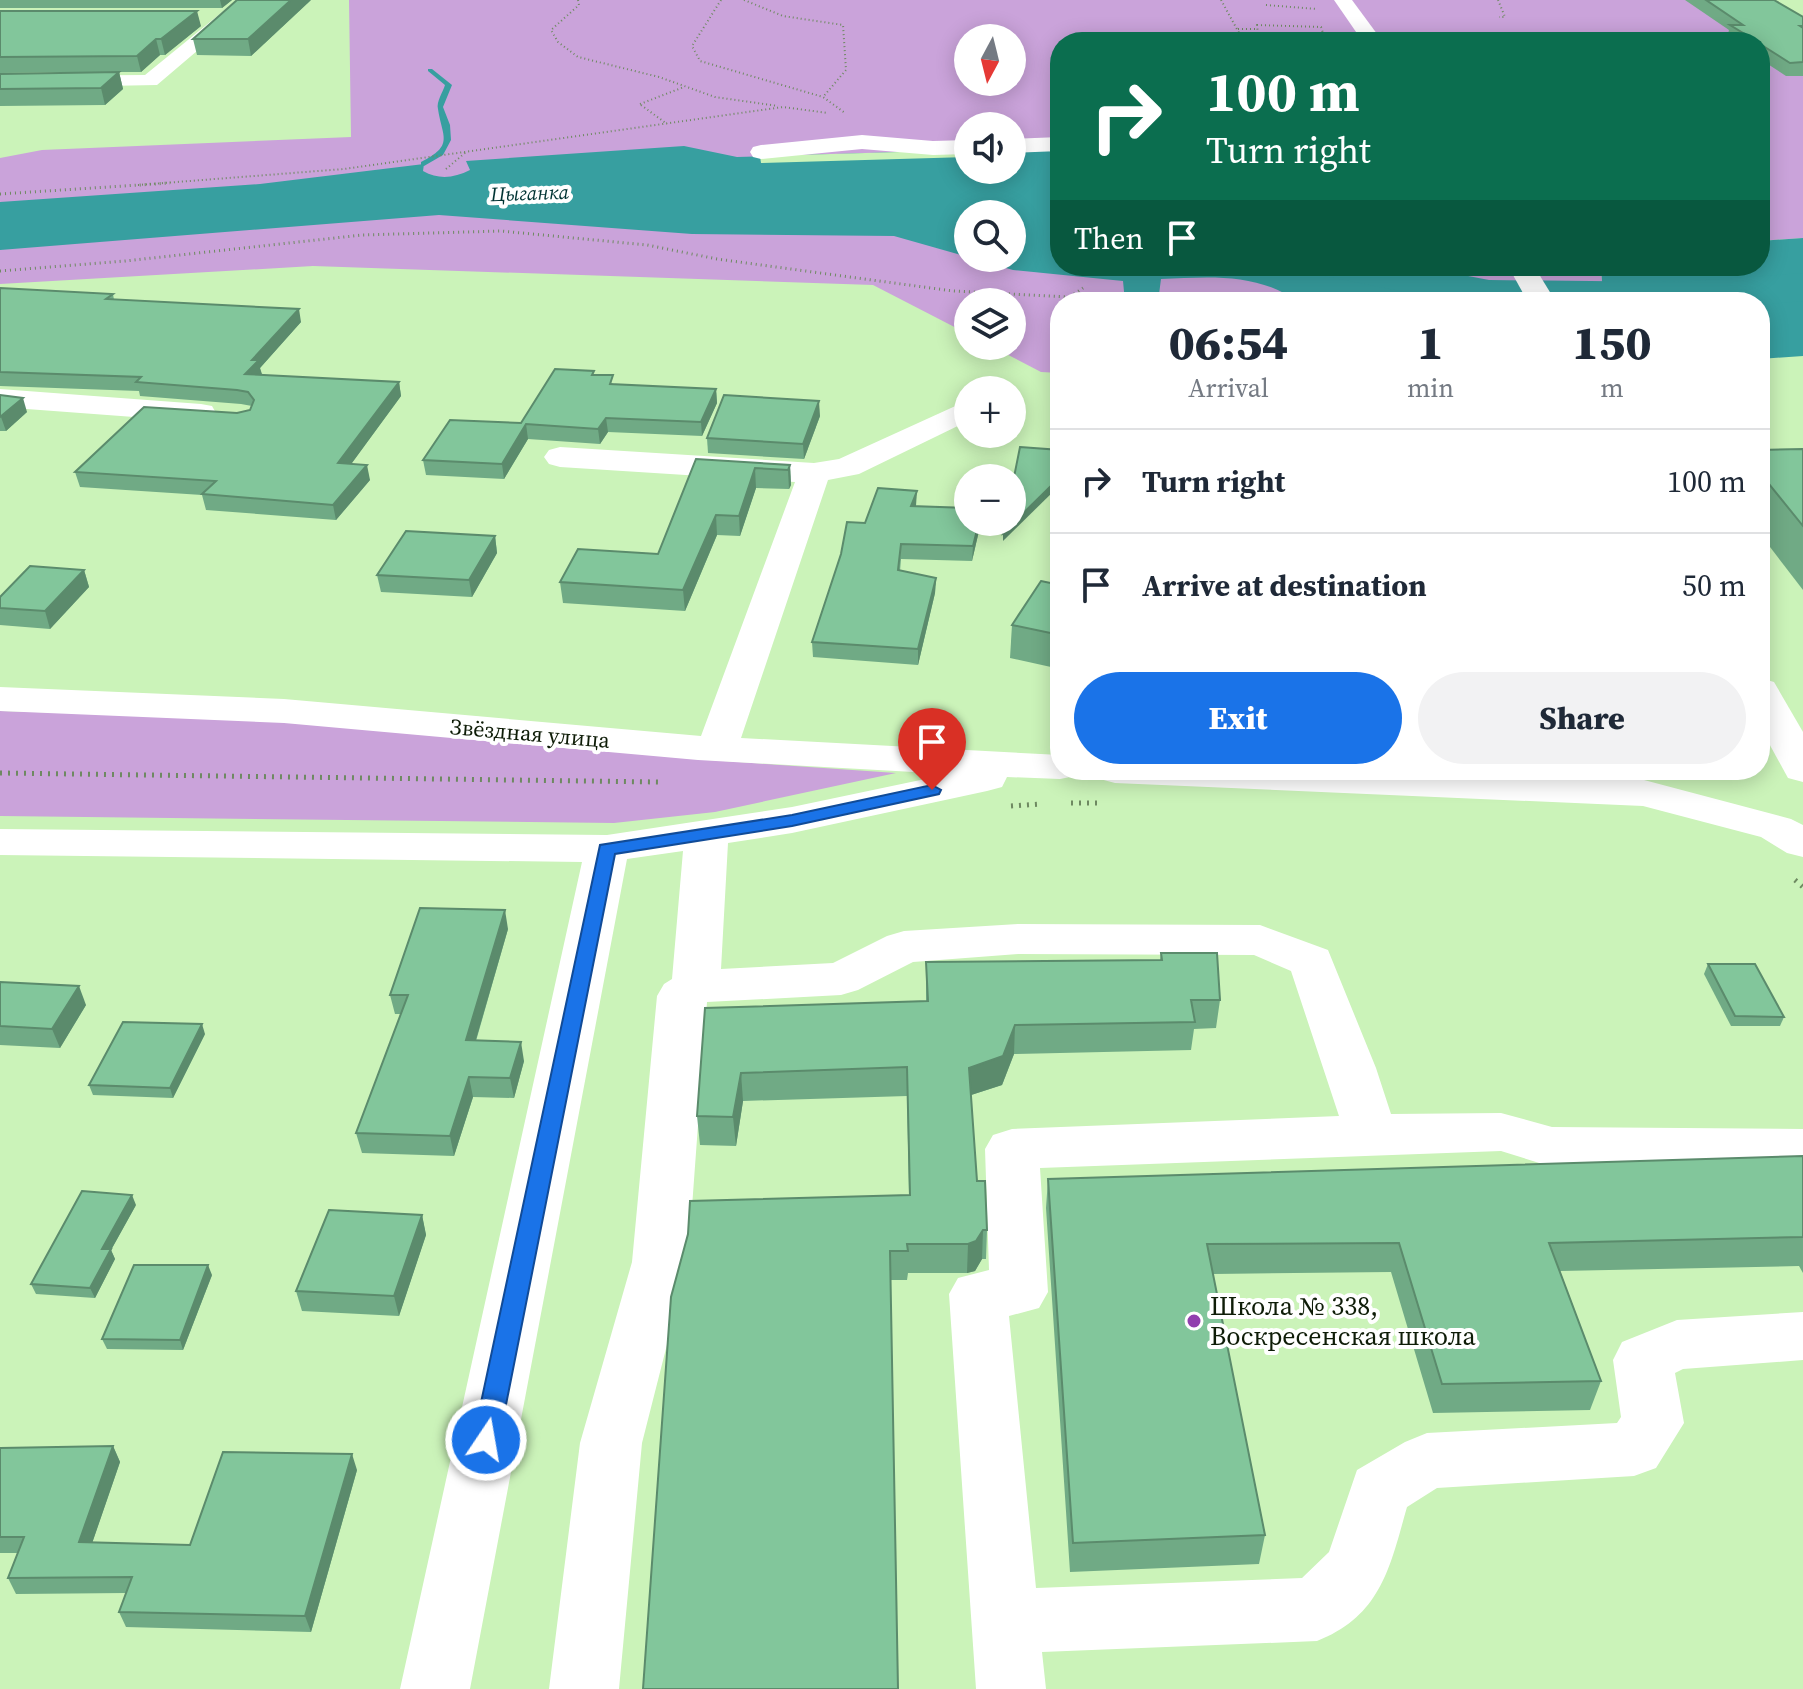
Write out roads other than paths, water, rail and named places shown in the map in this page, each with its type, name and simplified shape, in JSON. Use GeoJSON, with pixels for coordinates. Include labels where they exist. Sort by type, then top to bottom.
{"type":"FeatureCollection","features":[{"type":"Feature","properties":{"kind":"street"},"geometry":{"type":"LineString","coordinates":[[0,82],[150,81],[248,0]]}},
{"type":"Feature","properties":{"kind":"street"},"geometry":{"type":"LineString","coordinates":[[1343,0],[1366,32]]}},
{"type":"Feature","properties":{"kind":"street"},"geometry":{"type":"LineString","coordinates":[[198,17],[228,17]]}},
{"type":"Feature","properties":{"kind":"street"},"geometry":{"type":"LineString","coordinates":[[761,152],[862,142],[954,147]]}},
{"type":"Feature","properties":{"kind":"street"},"geometry":{"type":"LineString","coordinates":[[1026,145],[1050,144]]}},
{"type":"Feature","properties":{"kind":"street"},"geometry":{"type":"LineString","coordinates":[[0,398],[225,415]]}},
{"type":"Feature","properties":{"kind":"street"},"geometry":{"type":"LineString","coordinates":[[560,457],[814,473],[848,467],[954,416]]}},
{"type":"Feature","properties":{"kind":"street"},"geometry":{"type":"LineString","coordinates":[[717,749],[814,473]]}},
{"type":"Feature","properties":{"kind":"street","name":"Звёздная улица"},"geometry":{"type":"LineString","coordinates":[[0,699],[284,711],[717,749],[1050,766]]}},
{"type":"Feature","properties":{"kind":"street"},"geometry":{"type":"LineString","coordinates":[[1770,708],[1803,769]]}},
{"type":"Feature","properties":{"kind":"street"},"geometry":{"type":"LineString","coordinates":[[1,844],[607,849],[792,820],[1050,766]]}},
{"type":"Feature","properties":{"kind":"street"},"geometry":{"type":"LineString","coordinates":[[1345,780],[1644,793],[1776,828],[1803,843]]}},
{"type":"Feature","properties":{"kind":"street"},"geometry":{"type":"LineString","coordinates":[[696,986],[701,880],[707,833]]}},
{"type":"Feature","properties":{"kind":"street"},"geometry":{"type":"LineString","coordinates":[[435,1689],[607,849]]}},
{"type":"Feature","properties":{"kind":"street"},"geometry":{"type":"LineString","coordinates":[[584,1689],[611,1443],[660,1262],[681,996],[696,986],[841,979],[904,947],[1018,939],[1260,940],[1311,961],[1351,1068],[1364,1113],[1375,1134]]}},
{"type":"Feature","properties":{"kind":"street"},"geometry":{"type":"LineString","coordinates":[[1011,1689],[978,1294],[1019,1292],[1012,1149],[1501,1132],[1552,1147],[1803,1149]]}},
{"type":"Feature","properties":{"kind":"street"},"geometry":{"type":"LineString","coordinates":[[1005,1621],[1317,1609],[1356,1570],[1380,1490],[1427,1461],[1634,1449],[1653,1423],[1643,1360],[1677,1345],[1803,1336]]}},
{"type":"Feature","properties":{"kind":"water"},"geometry":{"type":"Polygon","coordinates":[[[684,146],[737,157],[954,150],[954,184],[1026,184],[1026,148],[1050,151],[1050,274],[1026,271],[1026,200],[954,200],[954,253],[894,236],[692,234],[439,215],[0,250],[0,202],[260,184],[424,164],[423,171],[435,176],[458,175],[470,170],[466,161],[684,146]]]}},
{"type":"Feature","properties":{"kind":"water"},"geometry":{"type":"Polygon","coordinates":[[[1803,238],[1803,356],[1770,358],[1770,292],[1603,292],[1602,276],[1770,276],[1770,240],[1803,238]]]}},
{"type":"Feature","properties":{"kind":"water"},"geometry":{"type":"Polygon","coordinates":[[[1073,276],[1460,276],[1486,292],[1283,292],[1232,278],[1197,278],[1161,279],[1159,292],[1124,292],[1123,281],[1073,276]]]}},
{"type":"Feature","properties":{"kind":"waterway"},"geometry":{"type":"LineString","coordinates":[[424,164],[440,154],[448,133],[440,107],[449,85],[430,70]]}},
{"type":"Feature","properties":{"kind":"waterway","name":"Цыганка"},"geometry":{"type":"LineString","coordinates":[[1394,276],[1478,292]]}},
{"type":"Feature","properties":{"kind":"waterway","name":"Цыганка"},"geometry":{"type":"LineString","coordinates":[[1740,292],[1803,287]]}},
{"type":"Feature","properties":{"kind":"place","name":"Школа № 338, Воскресенская школа"},"geometry":{"type":"Point","coordinates":[1194,1321]}}]}
